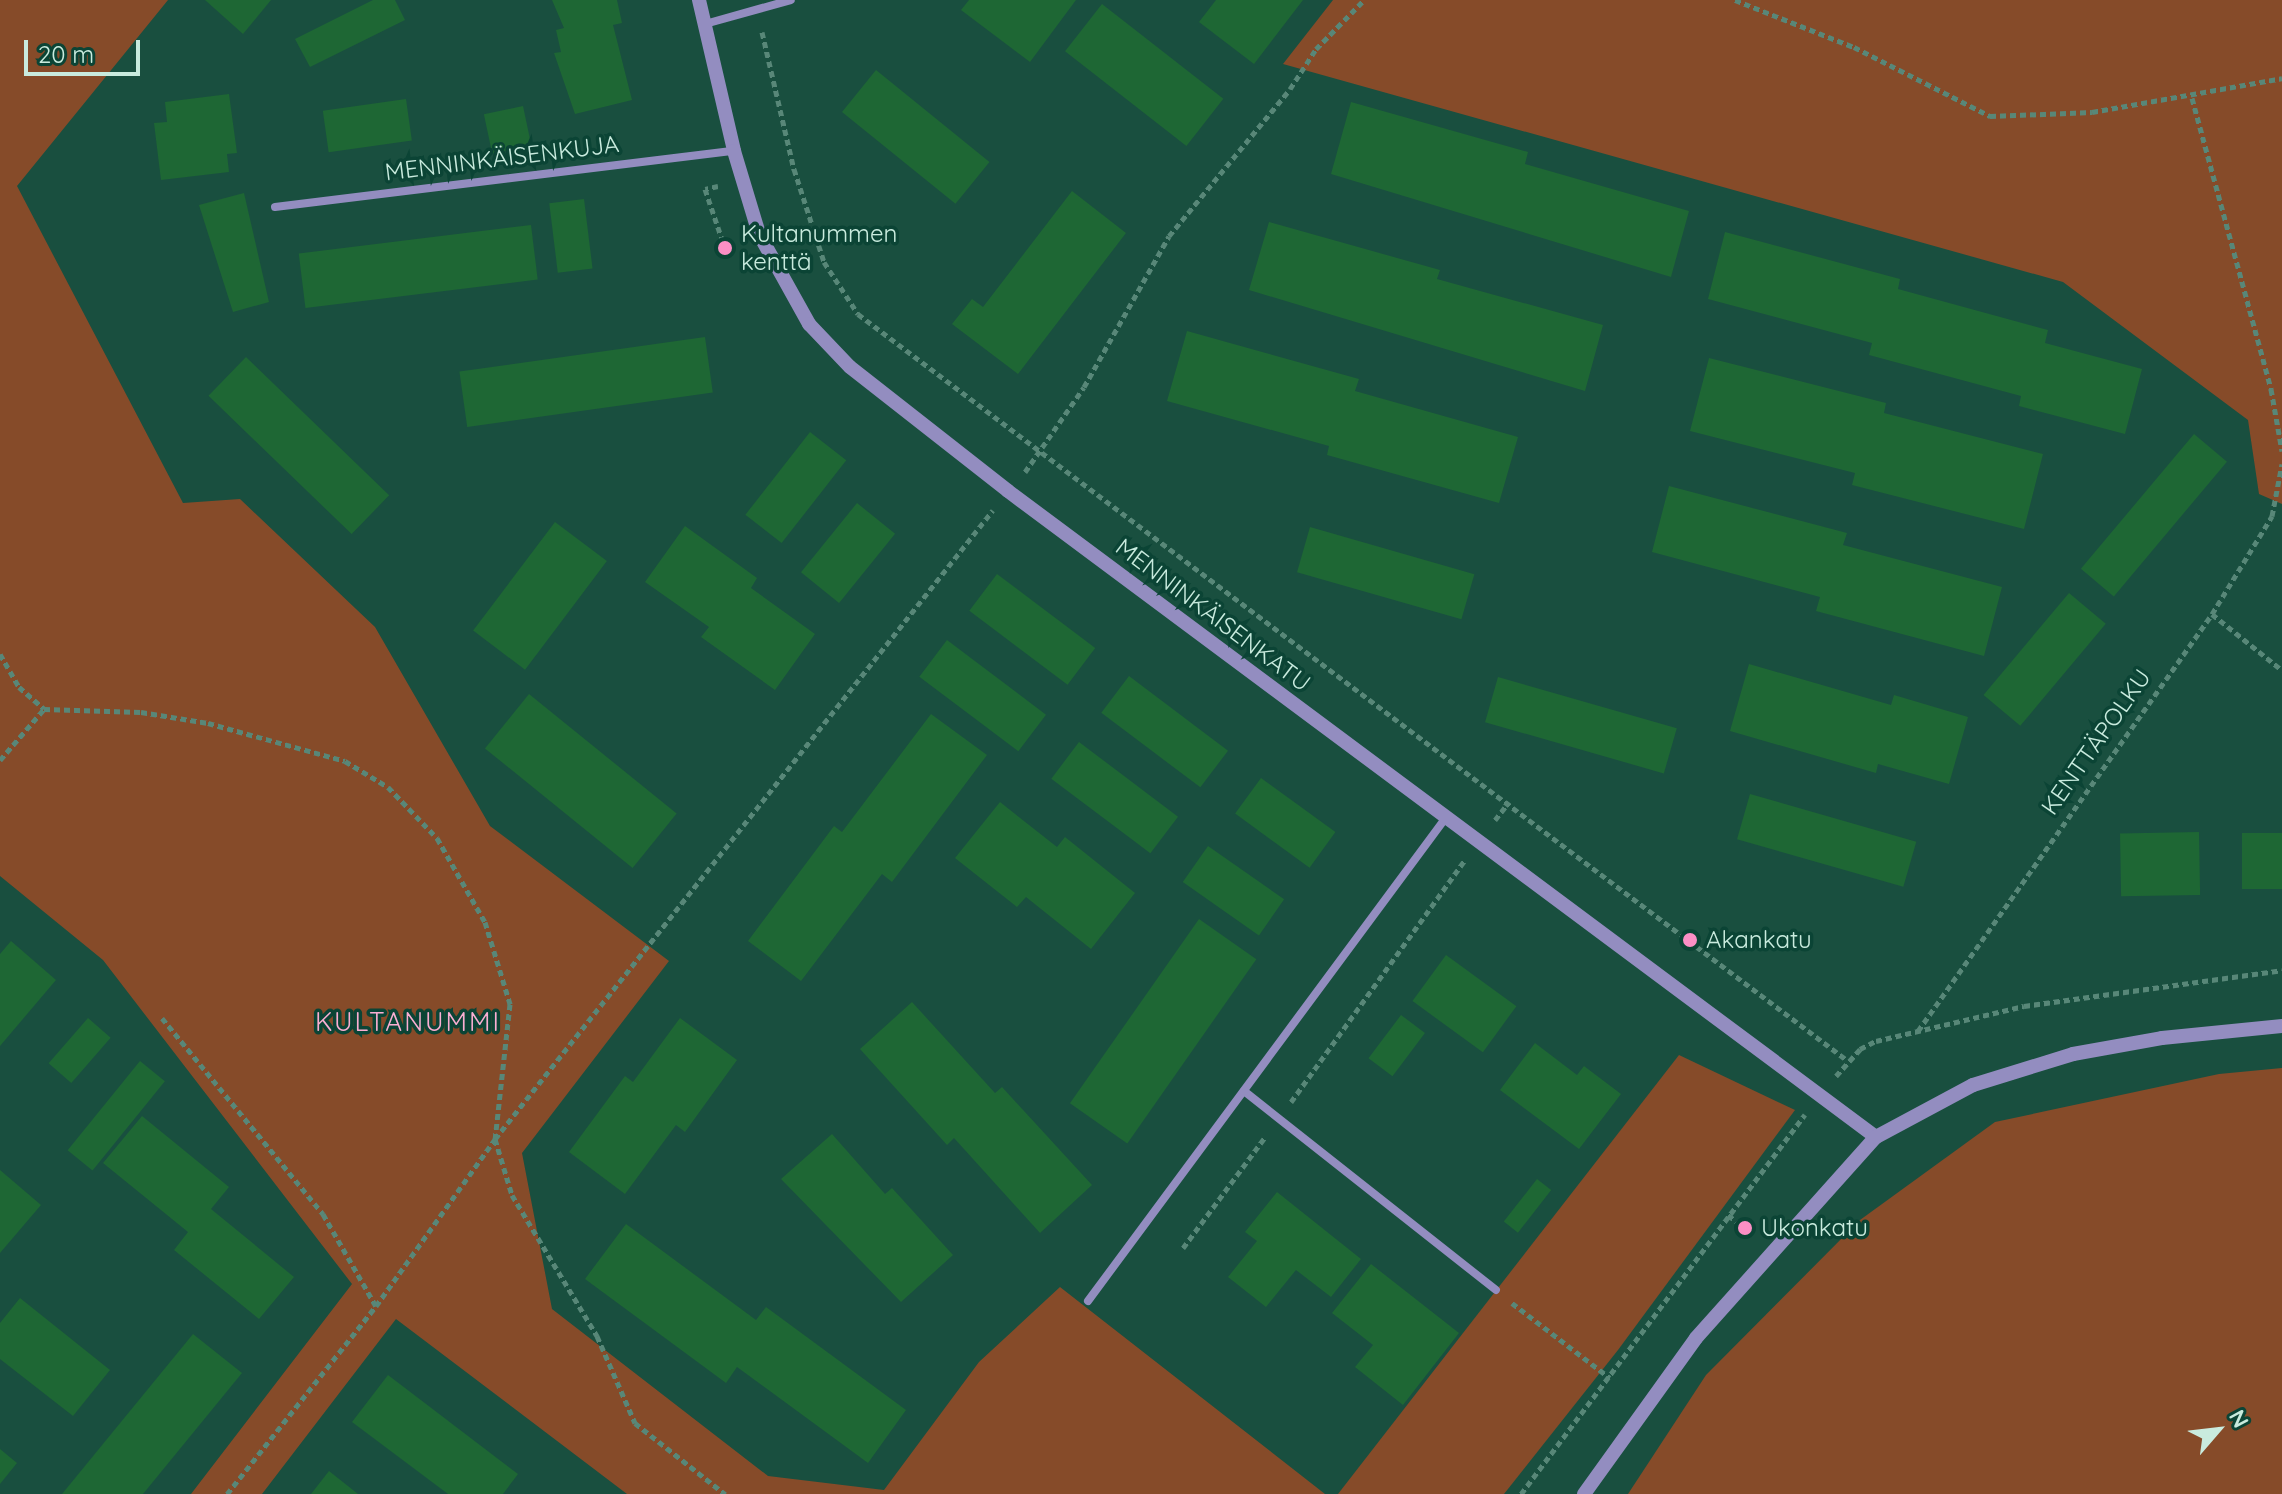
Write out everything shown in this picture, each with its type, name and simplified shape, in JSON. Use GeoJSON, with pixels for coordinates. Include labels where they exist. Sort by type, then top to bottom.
{"type":"FeatureCollection","features":[{"type":"Feature","properties":{"kind":"street","name":"MENNINKÄISENKATU"},"geometry":{"type":"LineString","coordinates":[[699,0],[734,151],[769,256],[809,324],[850,367],[1008,491],[1876,1137]]}},
{"type":"Feature","properties":{"kind":"street"},"geometry":{"type":"LineString","coordinates":[[705,24],[791,0]]}},
{"type":"Feature","properties":{"kind":"street","name":"MENNINKÄISENKUJA"},"geometry":{"type":"LineString","coordinates":[[275,207],[734,151]]}},
{"type":"Feature","properties":{"kind":"street"},"geometry":{"type":"LineString","coordinates":[[1088,1301],[1447,816]]}},
{"type":"Feature","properties":{"kind":"street"},"geometry":{"type":"LineString","coordinates":[[1584,1494],[1696,1338],[1876,1137],[1973,1085],[2045,1062],[2162,1038],[2282,1026]]}},
{"type":"Feature","properties":{"kind":"street"},"geometry":{"type":"LineString","coordinates":[[1244,1091],[1496,1290]]}},
{"type":"Feature","properties":{"kind":"path"},"geometry":{"type":"LineString","coordinates":[[227,1494],[376,1306],[495,1139],[1040,452],[1084,387],[1169,236],[1290,89],[1316,49],[1364,0]]}},
{"type":"Feature","properties":{"kind":"path"},"geometry":{"type":"LineString","coordinates":[[1735,0],[1854,47],[1990,116],[2037,118],[2192,98],[2282,78]]}},
{"type":"Feature","properties":{"kind":"path"},"geometry":{"type":"LineString","coordinates":[[757,11],[794,169],[824,262],[844,299],[874,328],[1509,802],[1847,1060]]}},
{"type":"Feature","properties":{"kind":"path"},"geometry":{"type":"LineString","coordinates":[[2192,98],[2271,389],[2282,451]]}},
{"type":"Feature","properties":{"kind":"path"},"geometry":{"type":"LineString","coordinates":[[725,248],[705,189],[742,180]]}},
{"type":"Feature","properties":{"kind":"path","name":"KENTTÄPOLKU"},"geometry":{"type":"LineString","coordinates":[[1917,1031],[2212,614],[2272,516],[2282,464]]}},
{"type":"Feature","properties":{"kind":"path"},"geometry":{"type":"LineString","coordinates":[[2212,614],[2282,670]]}},
{"type":"Feature","properties":{"kind":"path"},"geometry":{"type":"LineString","coordinates":[[0,654],[19,687],[44,709],[141,712],[273,738],[367,771],[413,811],[437,838],[471,894],[498,952],[510,1027],[495,1139],[512,1195],[597,1336],[635,1423],[725,1494]]}},
{"type":"Feature","properties":{"kind":"path"},"geometry":{"type":"LineString","coordinates":[[0,760],[44,709]]}},
{"type":"Feature","properties":{"kind":"path"},"geometry":{"type":"LineString","coordinates":[[1183,1248],[1509,802]]}},
{"type":"Feature","properties":{"kind":"path"},"geometry":{"type":"LineString","coordinates":[[162,1018],[245,1124],[306,1191],[376,1306]]}},
{"type":"Feature","properties":{"kind":"path"},"geometry":{"type":"LineString","coordinates":[[1728,1215],[1745,1228]]}},
{"type":"Feature","properties":{"kind":"path"},"geometry":{"type":"LineString","coordinates":[[1496,1290],[1610,1378]]}},
{"type":"Feature","properties":{"kind":"shaded area"},"geometry":{"type":"Polygon","coordinates":[[[0,0],[168,0],[17,186],[183,503],[240,499],[375,627],[490,826],[669,961],[522,1153],[552,1309],[768,1476],[884,1490],[979,1362],[1060,1287],[1325,1494],[627,1494],[396,1319],[262,1494],[191,1494],[352,1284],[103,960],[0,876],[0,0]]]}},
{"type":"Feature","properties":{"kind":"shaded area"},"geometry":{"type":"Polygon","coordinates":[[[1333,0],[2282,0],[2282,504],[2259,494],[2248,420],[2063,282],[1283,64],[1333,0]]]}},
{"type":"Feature","properties":{"kind":"shaded area"},"geometry":{"type":"Polygon","coordinates":[[[1679,1055],[1795,1110],[1618,1350],[1504,1494],[1338,1494],[1679,1055]]]}},
{"type":"Feature","properties":{"kind":"shaded area"},"geometry":{"type":"Polygon","coordinates":[[[2282,1068],[2282,1494],[1628,1494],[1706,1375],[1860,1220],[1995,1122],[2219,1074],[2282,1068]]]}},
{"type":"Feature","properties":{"kind":"building"},"geometry":{"type":"Polygon","coordinates":[[[205,0],[271,0],[243,34],[205,0]]]}},
{"type":"Feature","properties":{"kind":"building"},"geometry":{"type":"Polygon","coordinates":[[[373,0],[395,0],[405,20],[310,67],[295,39],[373,0]]]}},
{"type":"Feature","properties":{"kind":"building"},"geometry":{"type":"Polygon","coordinates":[[[552,0],[617,0],[622,23],[613,25],[632,100],[575,114],[554,53],[561,52],[556,30],[564,28],[552,0]]]}},
{"type":"Feature","properties":{"kind":"building"},"geometry":{"type":"Polygon","coordinates":[[[969,0],[1076,0],[1030,62],[961,10],[969,0]]]}},
{"type":"Feature","properties":{"kind":"building"},"geometry":{"type":"Polygon","coordinates":[[[1216,0],[1303,0],[1254,64],[1199,22],[1216,0]]]}},
{"type":"Feature","properties":{"kind":"building"},"geometry":{"type":"Polygon","coordinates":[[[1102,4],[1223,99],[1186,146],[1065,51],[1102,4]]]}},
{"type":"Feature","properties":{"kind":"building"},"geometry":{"type":"Polygon","coordinates":[[[876,70],[989,162],[955,204],[842,112],[876,70]]]}},
{"type":"Feature","properties":{"kind":"building"},"geometry":{"type":"Polygon","coordinates":[[[229,94],[237,153],[227,154],[229,172],[161,180],[154,123],[167,122],[165,102],[229,94]]]}},
{"type":"Feature","properties":{"kind":"building"},"geometry":{"type":"Polygon","coordinates":[[[406,99],[412,141],[329,152],[323,111],[406,99]]]}},
{"type":"Feature","properties":{"kind":"building"},"geometry":{"type":"Polygon","coordinates":[[[1351,102],[1528,152],[1525,164],[1689,211],[1671,277],[1331,174],[1351,102]]]}},
{"type":"Feature","properties":{"kind":"building"},"geometry":{"type":"Polygon","coordinates":[[[523,106],[531,145],[492,153],[484,114],[523,106]]]}},
{"type":"Feature","properties":{"kind":"building"},"geometry":{"type":"Polygon","coordinates":[[[1072,191],[1126,233],[1018,374],[952,324],[972,299],[983,307],[1072,191]]]}},
{"type":"Feature","properties":{"kind":"building"},"geometry":{"type":"Polygon","coordinates":[[[244,193],[269,302],[233,312],[199,205],[244,193]]]}},
{"type":"Feature","properties":{"kind":"building"},"geometry":{"type":"Polygon","coordinates":[[[584,199],[593,268],[558,273],[549,203],[584,199]]]}},
{"type":"Feature","properties":{"kind":"building"},"geometry":{"type":"Polygon","coordinates":[[[1269,222],[1440,270],[1437,279],[1603,325],[1585,391],[1249,290],[1269,222]]]}},
{"type":"Feature","properties":{"kind":"building"},"geometry":{"type":"Polygon","coordinates":[[[531,225],[538,280],[305,308],[299,254],[531,225]]]}},
{"type":"Feature","properties":{"kind":"building"},"geometry":{"type":"Polygon","coordinates":[[[1725,232],[1900,279],[1898,289],[2048,330],[2045,343],[2142,369],[2125,434],[2019,406],[2021,396],[1869,355],[1872,343],[1708,299],[1725,232]]]}},
{"type":"Feature","properties":{"kind":"building"},"geometry":{"type":"Polygon","coordinates":[[[1187,331],[1359,379],[1355,391],[1518,437],[1499,503],[1327,455],[1329,446],[1167,401],[1187,331]]]}},
{"type":"Feature","properties":{"kind":"building"},"geometry":{"type":"Polygon","coordinates":[[[705,337],[713,392],[467,427],[459,372],[705,337]]]}},
{"type":"Feature","properties":{"kind":"building"},"geometry":{"type":"Polygon","coordinates":[[[246,357],[389,495],[352,534],[208,396],[246,357]]]}},
{"type":"Feature","properties":{"kind":"building"},"geometry":{"type":"Polygon","coordinates":[[[1709,358],[1886,403],[1884,413],[2043,454],[2024,529],[1852,485],[1855,473],[1690,431],[1709,358]]]}},
{"type":"Feature","properties":{"kind":"building"},"geometry":{"type":"Polygon","coordinates":[[[810,432],[846,460],[782,543],[745,515],[810,432]]]}},
{"type":"Feature","properties":{"kind":"building"},"geometry":{"type":"Polygon","coordinates":[[[2194,434],[2227,462],[2114,596],[2081,569],[2194,434]]]}},
{"type":"Feature","properties":{"kind":"building"},"geometry":{"type":"Polygon","coordinates":[[[1669,486],[1847,533],[1843,545],[2002,587],[1984,656],[1816,611],[1820,597],[1652,552],[1669,486]]]}},
{"type":"Feature","properties":{"kind":"building"},"geometry":{"type":"Polygon","coordinates":[[[857,503],[895,534],[839,603],[801,572],[857,503]]]}},
{"type":"Feature","properties":{"kind":"building"},"geometry":{"type":"Polygon","coordinates":[[[555,522],[607,561],[525,670],[473,631],[555,522]]]}},
{"type":"Feature","properties":{"kind":"building"},"geometry":{"type":"Polygon","coordinates":[[[685,526],[757,578],[751,588],[815,634],[775,690],[701,637],[709,627],[645,582],[685,526]]]}},
{"type":"Feature","properties":{"kind":"building"},"geometry":{"type":"Polygon","coordinates":[[[1310,527],[1474,574],[1461,619],[1297,572],[1310,527]]]}},
{"type":"Feature","properties":{"kind":"building"},"geometry":{"type":"Polygon","coordinates":[[[997,574],[1095,648],[1068,685],[969,611],[997,574]]]}},
{"type":"Feature","properties":{"kind":"building"},"geometry":{"type":"Polygon","coordinates":[[[2069,593],[2106,624],[2020,726],[1984,695],[2069,593]]]}},
{"type":"Feature","properties":{"kind":"building"},"geometry":{"type":"Polygon","coordinates":[[[947,640],[1046,715],[1018,751],[919,677],[947,640]]]}},
{"type":"Feature","properties":{"kind":"building"},"geometry":{"type":"Polygon","coordinates":[[[1749,664],[1891,705],[1894,695],[1968,717],[1949,784],[1878,764],[1876,773],[1730,731],[1749,664]]]}},
{"type":"Feature","properties":{"kind":"building"},"geometry":{"type":"Polygon","coordinates":[[[1129,676],[1228,751],[1200,787],[1101,713],[1129,676]]]}},
{"type":"Feature","properties":{"kind":"building"},"geometry":{"type":"Polygon","coordinates":[[[1498,677],[1677,728],[1664,773],[1485,722],[1498,677]]]}},
{"type":"Feature","properties":{"kind":"building"},"geometry":{"type":"Polygon","coordinates":[[[529,694],[677,814],[633,868],[485,748],[529,694]]]}},
{"type":"Feature","properties":{"kind":"building"},"geometry":{"type":"Polygon","coordinates":[[[931,714],[987,755],[892,882],[882,874],[801,981],[748,941],[834,826],[842,832],[931,714]]]}},
{"type":"Feature","properties":{"kind":"building"},"geometry":{"type":"Polygon","coordinates":[[[1079,742],[1178,817],[1150,853],[1051,779],[1079,742]]]}},
{"type":"Feature","properties":{"kind":"building"},"geometry":{"type":"Polygon","coordinates":[[[1261,778],[1335,832],[1310,868],[1235,814],[1261,778]]]}},
{"type":"Feature","properties":{"kind":"building"},"geometry":{"type":"Polygon","coordinates":[[[1750,794],[1916,842],[1903,887],[1737,839],[1750,794]]]}},
{"type":"Feature","properties":{"kind":"building"},"geometry":{"type":"Polygon","coordinates":[[[1000,802],[1057,847],[1065,837],[1135,893],[1091,949],[1026,897],[1017,907],[955,858],[1000,802]]]}},
{"type":"Feature","properties":{"kind":"building"},"geometry":{"type":"Polygon","coordinates":[[[2199,832],[2200,895],[2121,896],[2120,833],[2199,832]]]}},
{"type":"Feature","properties":{"kind":"building"},"geometry":{"type":"Polygon","coordinates":[[[2242,833],[2282,833],[2282,889],[2242,889],[2242,833]]]}},
{"type":"Feature","properties":{"kind":"building"},"geometry":{"type":"Polygon","coordinates":[[[1208,846],[1284,899],[1259,935],[1183,882],[1208,846]]]}},
{"type":"Feature","properties":{"kind":"building"},"geometry":{"type":"Polygon","coordinates":[[[1199,919],[1256,959],[1127,1143],[1070,1103],[1199,919]]]}},
{"type":"Feature","properties":{"kind":"building"},"geometry":{"type":"Polygon","coordinates":[[[11,941],[56,980],[0,1046],[0,954],[11,941]]]}},
{"type":"Feature","properties":{"kind":"building"},"geometry":{"type":"Polygon","coordinates":[[[1446,955],[1516,1006],[1483,1052],[1412,1001],[1446,955]]]}},
{"type":"Feature","properties":{"kind":"building"},"geometry":{"type":"Polygon","coordinates":[[[912,1002],[995,1093],[1002,1087],[1092,1185],[1040,1233],[954,1138],[947,1145],[860,1049],[912,1002]]]}},
{"type":"Feature","properties":{"kind":"building"},"geometry":{"type":"Polygon","coordinates":[[[1401,1015],[1425,1033],[1392,1076],[1369,1058],[1401,1015]]]}},
{"type":"Feature","properties":{"kind":"building"},"geometry":{"type":"Polygon","coordinates":[[[88,1018],[111,1038],[71,1083],[49,1063],[88,1018]]]}},
{"type":"Feature","properties":{"kind":"building"},"geometry":{"type":"Polygon","coordinates":[[[680,1018],[737,1060],[685,1132],[676,1125],[625,1194],[569,1152],[625,1076],[633,1082],[680,1018]]]}},
{"type":"Feature","properties":{"kind":"building"},"geometry":{"type":"Polygon","coordinates":[[[1535,1043],[1577,1075],[1584,1066],[1621,1094],[1579,1149],[1500,1090],[1535,1043]]]}},
{"type":"Feature","properties":{"kind":"building"},"geometry":{"type":"Polygon","coordinates":[[[140,1061],[165,1081],[92,1171],[68,1150],[140,1061]]]}},
{"type":"Feature","properties":{"kind":"building"},"geometry":{"type":"Polygon","coordinates":[[[142,1116],[229,1187],[211,1209],[294,1277],[259,1319],[174,1250],[188,1232],[103,1163],[142,1116]]]}},
{"type":"Feature","properties":{"kind":"building"},"geometry":{"type":"Polygon","coordinates":[[[832,1134],[885,1194],[892,1188],[953,1255],[901,1302],[781,1179],[832,1134]]]}},
{"type":"Feature","properties":{"kind":"building"},"geometry":{"type":"Polygon","coordinates":[[[0,1170],[41,1205],[0,1253],[0,1170]]]}},
{"type":"Feature","properties":{"kind":"building"},"geometry":{"type":"Polygon","coordinates":[[[1537,1179],[1551,1190],[1518,1233],[1504,1222],[1537,1179]]]}},
{"type":"Feature","properties":{"kind":"building"},"geometry":{"type":"Polygon","coordinates":[[[1277,1192],[1361,1259],[1331,1297],[1296,1270],[1266,1307],[1228,1277],[1257,1241],[1245,1232],[1277,1192]]]}},
{"type":"Feature","properties":{"kind":"building"},"geometry":{"type":"Polygon","coordinates":[[[626,1224],[756,1320],[766,1307],[906,1410],[868,1463],[737,1367],[726,1383],[585,1279],[626,1224]]]}},
{"type":"Feature","properties":{"kind":"building"},"geometry":{"type":"Polygon","coordinates":[[[1371,1264],[1459,1333],[1403,1405],[1355,1367],[1373,1345],[1332,1313],[1371,1264]]]}},
{"type":"Feature","properties":{"kind":"building"},"geometry":{"type":"Polygon","coordinates":[[[20,1298],[110,1370],[73,1416],[0,1359],[0,1323],[20,1298]]]}},
{"type":"Feature","properties":{"kind":"building"},"geometry":{"type":"Polygon","coordinates":[[[193,1334],[242,1373],[143,1494],[62,1494],[193,1334]]]}},
{"type":"Feature","properties":{"kind":"building"},"geometry":{"type":"Polygon","coordinates":[[[388,1375],[518,1474],[503,1494],[448,1494],[352,1422],[388,1375]]]}},
{"type":"Feature","properties":{"kind":"building"},"geometry":{"type":"Polygon","coordinates":[[[0,1449],[17,1463],[0,1484],[0,1449]]]}},
{"type":"Feature","properties":{"kind":"building"},"geometry":{"type":"Polygon","coordinates":[[[329,1471],[358,1494],[311,1494],[329,1471]]]}},
{"type":"Feature","properties":{"kind":"place","name":"Kultanummen kenttä"},"geometry":{"type":"Point","coordinates":[725,248]}},
{"type":"Feature","properties":{"kind":"place","name":"Akankatu"},"geometry":{"type":"Point","coordinates":[1690,940]}},
{"type":"Feature","properties":{"kind":"place","name":"Ukonkatu"},"geometry":{"type":"Point","coordinates":[1745,1228]}},
{"type":"Feature","properties":{"kind":"district","name":"KULTANUMMI"},"geometry":{"type":"Point","coordinates":[408,1022]}}]}
